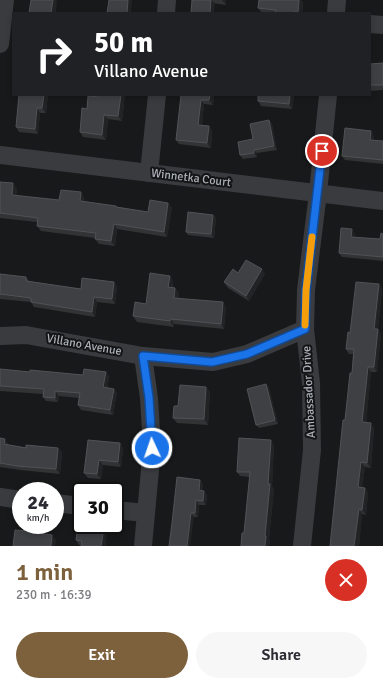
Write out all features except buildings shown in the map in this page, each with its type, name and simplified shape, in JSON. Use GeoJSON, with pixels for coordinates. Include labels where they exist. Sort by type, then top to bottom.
{"type":"FeatureCollection","features":[{"type":"Feature","properties":{"kind":"street"},"geometry":{"type":"LineString","coordinates":[[0,44],[5,0]]}},
{"type":"Feature","properties":{"kind":"street"},"geometry":{"type":"LineString","coordinates":[[166,12],[167,0]]}},
{"type":"Feature","properties":{"kind":"street"},"geometry":{"type":"LineString","coordinates":[[336,12],[338,0]]}},
{"type":"Feature","properties":{"kind":"street"},"geometry":{"type":"LineString","coordinates":[[371,24],[383,25]]}},
{"type":"Feature","properties":{"kind":"street"},"geometry":{"type":"LineString","coordinates":[[149,173],[157,96]]}},
{"type":"Feature","properties":{"kind":"street","name":"Ambassador Drive"},"geometry":{"type":"LineString","coordinates":[[302,546],[312,450],[311,383],[305,329],[306,290],[328,96]]}},
{"type":"Feature","properties":{"kind":"street","name":"Winnetka Court"},"geometry":{"type":"LineString","coordinates":[[0,155],[383,201]]}},
{"type":"Feature","properties":{"kind":"street","name":"Villano Avenue"},"geometry":{"type":"LineString","coordinates":[[0,336],[26,335],[143,356],[212,362],[247,354],[305,329]]}},
{"type":"Feature","properties":{"kind":"street"},"geometry":{"type":"LineString","coordinates":[[143,356],[149,398],[152,448],[143,546]]}},
{"type":"Feature","properties":{"kind":"street"},"geometry":{"type":"LineString","coordinates":[[0,497],[12,499]]}},
{"type":"Feature","properties":{"kind":"street"},"geometry":{"type":"LineString","coordinates":[[124,511],[146,513]]}},
{"type":"Feature","properties":{"kind":"slow traffic"},"geometry":{"type":"LineString","coordinates":[[305,325],[306,290],[312,237]]}},
{"type":"Feature","properties":{"kind":"route"},"geometry":{"type":"LineString","coordinates":[[152,448],[149,398],[143,356],[212,362],[247,354],[305,329],[306,290],[322,151]]}}]}
